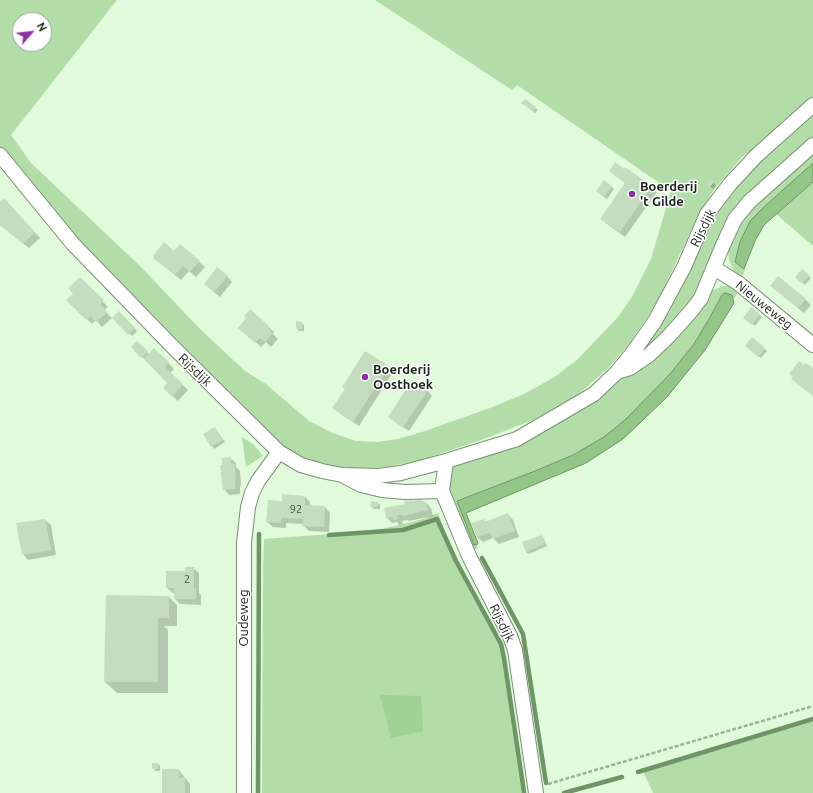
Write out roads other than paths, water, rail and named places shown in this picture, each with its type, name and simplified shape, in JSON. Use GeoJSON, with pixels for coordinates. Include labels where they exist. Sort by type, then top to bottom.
{"type":"FeatureCollection","features":[{"type":"Feature","properties":{"kind":"street","name":"Rijsdijk"},"geometry":{"type":"LineString","coordinates":[[0,155],[73,244],[171,345],[279,452],[301,465],[322,471],[342,475],[390,475],[446,461],[517,439],[594,394],[618,372],[655,321],[684,267],[707,214],[730,184],[756,156],[813,105]]}},
{"type":"Feature","properties":{"kind":"street","name":"Rijsdijk"},"geometry":{"type":"LineString","coordinates":[[618,372],[630,368],[649,355],[669,336],[692,310],[701,298],[735,219],[749,202],[813,144]]}},
{"type":"Feature","properties":{"kind":"street","name":"Nieuweweg"},"geometry":{"type":"LineString","coordinates":[[714,268],[738,283],[813,345]]}},
{"type":"Feature","properties":{"kind":"street","name":"Oudeweg"},"geometry":{"type":"LineString","coordinates":[[244,793],[244,542],[248,507],[252,493],[258,481],[279,452]]}},
{"type":"Feature","properties":{"kind":"street"},"geometry":{"type":"LineString","coordinates":[[342,475],[361,485],[382,490],[405,492],[442,491],[446,461]]}},
{"type":"Feature","properties":{"kind":"street","name":"Rijsdijk"},"geometry":{"type":"LineString","coordinates":[[442,491],[469,556],[510,636],[515,650],[536,790]]}},
{"type":"Feature","properties":{"kind":"waterway"},"geometry":{"type":"LineString","coordinates":[[329,535],[403,530],[437,519],[456,561],[501,644],[524,792]]}},
{"type":"Feature","properties":{"kind":"waterway"},"geometry":{"type":"LineString","coordinates":[[258,793],[259,534]]}},
{"type":"Feature","properties":{"kind":"waterway"},"geometry":{"type":"LineString","coordinates":[[482,558],[523,634],[546,783]]}},
{"type":"Feature","properties":{"kind":"waterway"},"geometry":{"type":"LineString","coordinates":[[638,772],[813,719]]}},
{"type":"Feature","properties":{"kind":"waterway"},"geometry":{"type":"LineString","coordinates":[[564,793],[622,777]]}},
{"type":"Feature","properties":{"kind":"place","name":"Boerderij 't Gilde"},"geometry":{"type":"Point","coordinates":[632,194]}},
{"type":"Feature","properties":{"kind":"place","name":"Boerderij Oosthoek"},"geometry":{"type":"Point","coordinates":[365,377]}}]}
